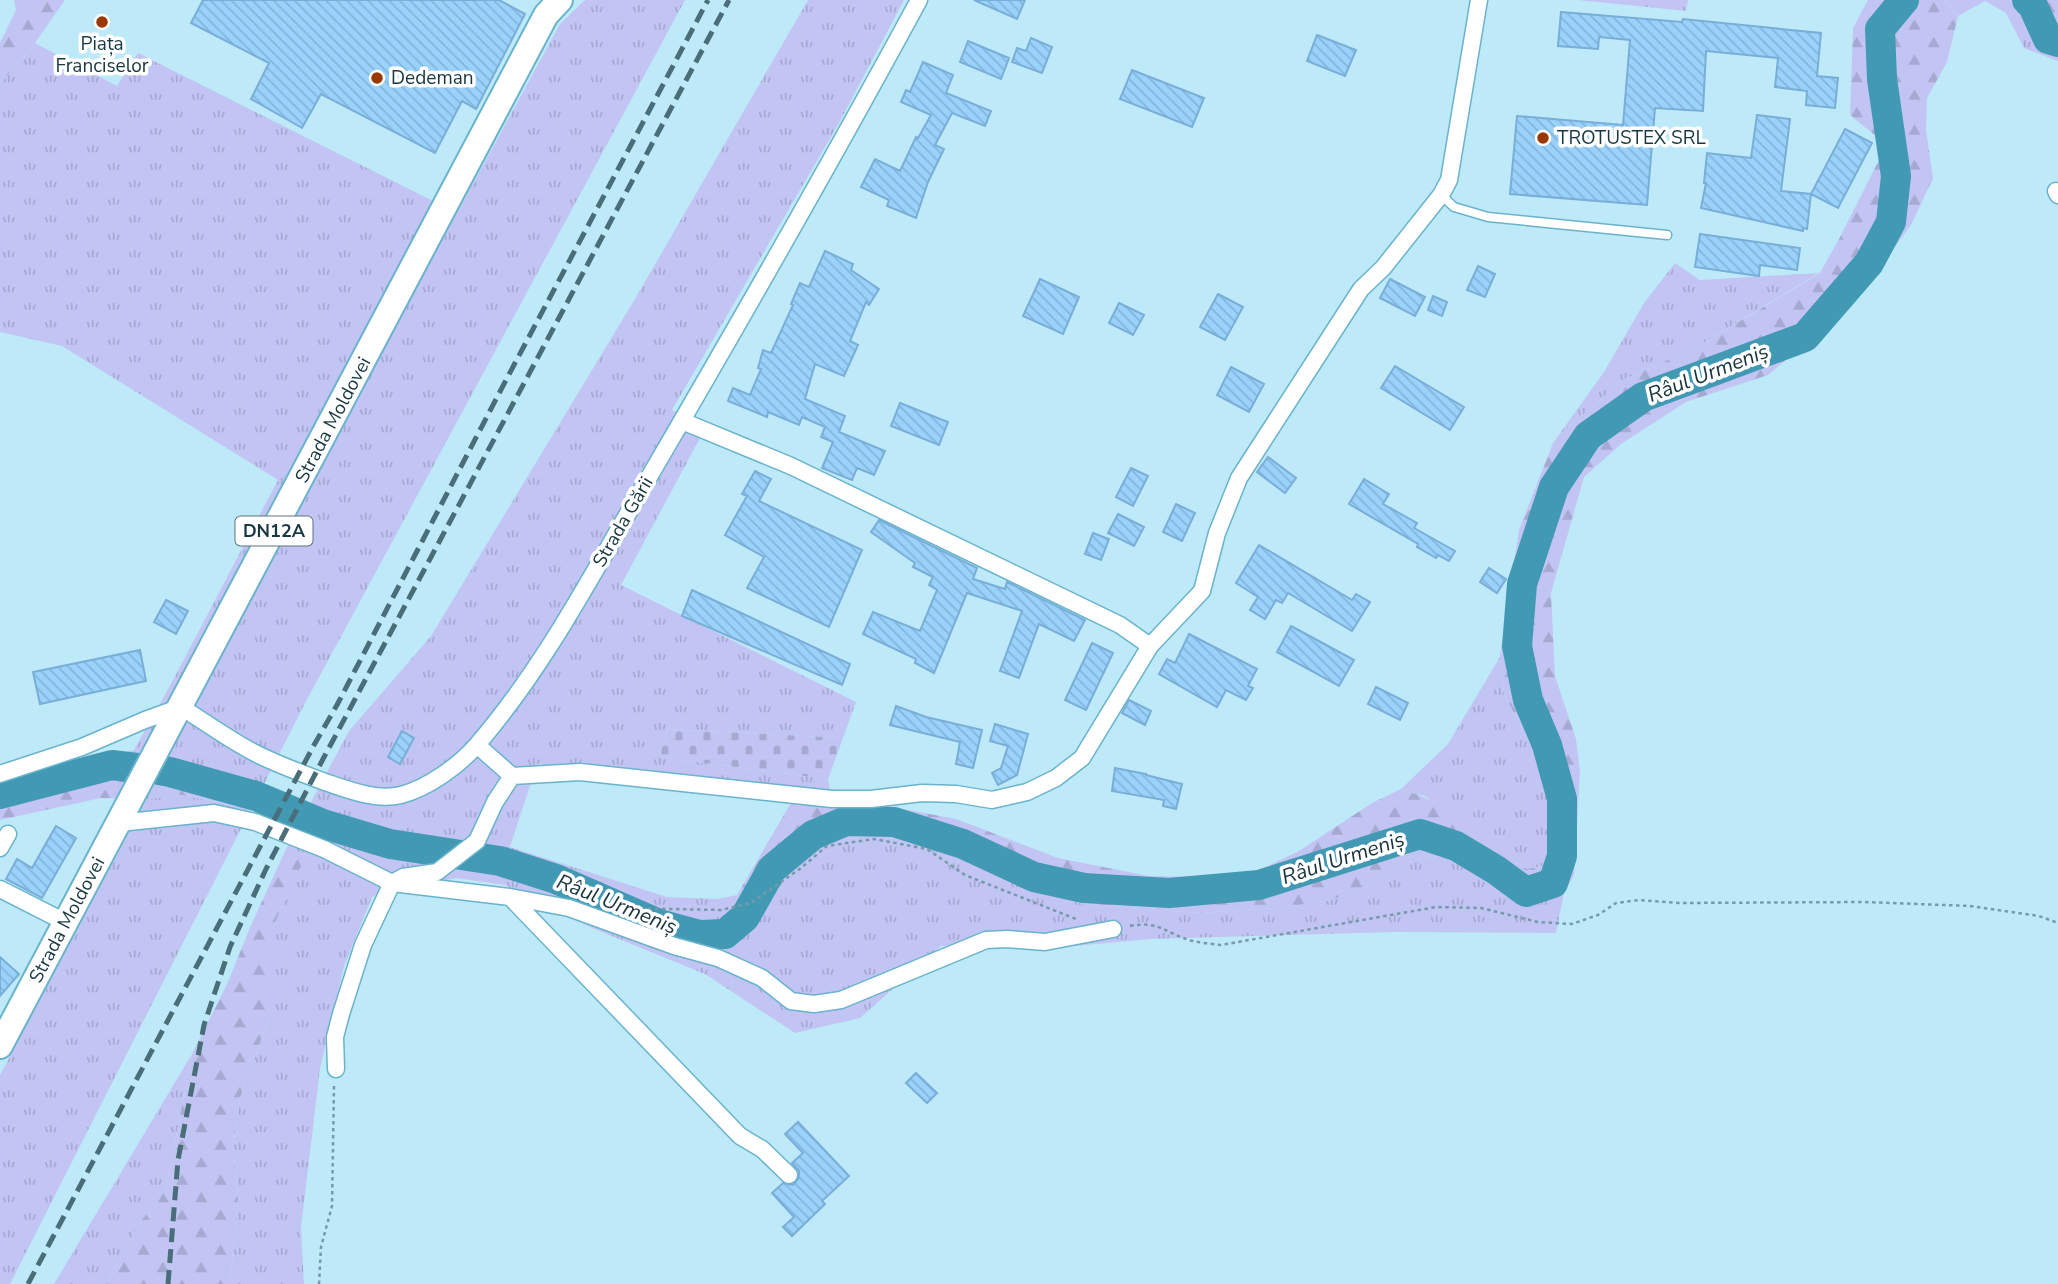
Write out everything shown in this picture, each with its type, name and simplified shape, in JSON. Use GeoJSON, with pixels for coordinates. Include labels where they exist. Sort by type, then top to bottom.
{"type":"FeatureCollection","features":[{"type":"Feature","properties":{"kind":"main road","name":"Strada Moldovei"},"geometry":{"type":"LineString","coordinates":[[0,1046],[551,5]]}},
{"type":"Feature","properties":{"kind":"street","name":"Strada Gării"},"geometry":{"type":"LineString","coordinates":[[181,707],[276,764],[336,786],[380,797],[401,794],[420,787],[456,765],[477,745],[556,636],[857,115],[919,0]]}},
{"type":"Feature","properties":{"kind":"street"},"geometry":{"type":"LineString","coordinates":[[477,745],[512,776],[579,772],[806,797],[871,799],[922,793],[956,794],[992,800],[1027,792],[1056,778],[1082,758],[1150,646],[1202,591],[1217,533],[1239,478],[1361,289],[1383,268],[1441,195],[1448,180],[1457,141],[1479,0]]}},
{"type":"Feature","properties":{"kind":"street"},"geometry":{"type":"LineString","coordinates":[[682,421],[791,466],[1120,625],[1150,646]]}},
{"type":"Feature","properties":{"kind":"street"},"geometry":{"type":"LineString","coordinates":[[0,774],[82,747],[181,707]]}},
{"type":"Feature","properties":{"kind":"street"},"geometry":{"type":"LineString","coordinates":[[336,1069],[335,1037],[341,1014],[363,945],[392,883],[403,877],[437,872],[477,841],[495,802],[512,776]]}},
{"type":"Feature","properties":{"kind":"street"},"geometry":{"type":"LineString","coordinates":[[119,823],[214,813],[255,822],[324,849],[392,883],[510,897],[569,908],[674,946],[718,958],[762,978],[791,1000],[814,1004],[841,1000],[986,940],[1045,942],[1113,929]]}},
{"type":"Feature","properties":{"kind":"street"},"geometry":{"type":"LineString","coordinates":[[0,889],[65,922]]}},
{"type":"Feature","properties":{"kind":"street"},"geometry":{"type":"LineString","coordinates":[[510,897],[740,1136],[762,1149],[789,1175]]}},
{"type":"Feature","properties":{"kind":"lane"},"geometry":{"type":"LineString","coordinates":[[1441,195],[1454,207],[1488,216],[1667,236]]}},
{"type":"Feature","properties":{"kind":"path"},"geometry":{"type":"LineString","coordinates":[[612,908],[721,910],[751,903],[827,846],[874,839],[927,849],[965,875],[1075,919]]}},
{"type":"Feature","properties":{"kind":"path"},"geometry":{"type":"LineString","coordinates":[[1113,929],[1140,924],[1162,927],[1191,941],[1221,945],[1436,907],[1481,908],[1538,922],[1572,924],[1598,915],[1616,903],[1639,900],[1679,903],[1865,902],[1970,906],[2039,916],[2058,923]]}},
{"type":"Feature","properties":{"kind":"path"},"geometry":{"type":"LineString","coordinates":[[319,1284],[321,1247],[332,1206],[336,1069]]}},
{"type":"Feature","properties":{"kind":"green space"},"geometry":{"type":"Polygon","coordinates":[[[14,0],[65,0],[35,43],[0,84],[0,43],[16,10],[14,0]]]}},
{"type":"Feature","properties":{"kind":"green space"},"geometry":{"type":"Polygon","coordinates":[[[585,0],[685,0],[304,705],[263,786],[134,750],[278,480],[62,346],[0,332],[0,84],[35,43],[117,86],[138,53],[457,213],[560,24],[585,0]]]}},
{"type":"Feature","properties":{"kind":"green space"},"geometry":{"type":"Polygon","coordinates":[[[808,0],[904,0],[839,123],[672,410],[707,425],[621,585],[856,702],[843,738],[668,729],[659,757],[828,779],[831,797],[795,796],[537,764],[510,847],[667,897],[717,899],[737,895],[740,900],[766,906],[805,852],[832,836],[858,832],[899,833],[1086,905],[1202,913],[1287,907],[1331,900],[1369,886],[1412,861],[1450,856],[1543,899],[1564,893],[1556,933],[1396,932],[1151,939],[1063,947],[941,946],[860,1018],[795,1033],[705,974],[592,928],[505,885],[456,878],[372,897],[344,966],[320,1069],[301,1227],[304,1284],[230,1284],[238,1199],[233,1146],[240,1098],[271,1012],[271,931],[305,855],[287,847],[349,731],[431,636],[635,299],[808,0]]]}},
{"type":"Feature","properties":{"kind":"green space"},"geometry":{"type":"Polygon","coordinates":[[[1578,0],[1688,0],[1686,11],[1578,0]]]}},
{"type":"Feature","properties":{"kind":"green space"},"geometry":{"type":"Polygon","coordinates":[[[1868,0],[1944,0],[1958,16],[1947,62],[1927,98],[1926,130],[1933,178],[1911,225],[1855,301],[1768,375],[1686,402],[1621,444],[1584,477],[1551,593],[1555,676],[1576,739],[1580,772],[1574,875],[1564,893],[1543,899],[1509,891],[1450,856],[1412,861],[1369,886],[1331,900],[1287,907],[1202,913],[1086,905],[899,833],[858,832],[832,836],[805,852],[766,906],[740,900],[737,895],[795,796],[882,805],[956,819],[1058,858],[1149,876],[1215,877],[1255,872],[1299,851],[1372,803],[1401,789],[1436,803],[1452,813],[1527,869],[1542,866],[1553,847],[1554,812],[1551,784],[1504,694],[1500,657],[1519,530],[1553,443],[1623,380],[1695,348],[1820,273],[1879,160],[1877,137],[1850,115],[1853,28],[1868,0]]]}},
{"type":"Feature","properties":{"kind":"green space"},"geometry":{"type":"Polygon","coordinates":[[[1944,0],[2010,0],[2030,29],[2058,49],[2058,61],[2024,48],[2006,13],[1985,1],[1958,16],[1944,0]]]}},
{"type":"Feature","properties":{"kind":"green space"},"geometry":{"type":"Polygon","coordinates":[[[2010,0],[2058,0],[2058,49],[2030,29],[2010,0]]]}},
{"type":"Feature","properties":{"kind":"green space"},"geometry":{"type":"Polygon","coordinates":[[[1675,263],[1700,280],[1819,273],[1695,348],[1623,380],[1558,436],[1604,372],[1644,303],[1675,263]]]}},
{"type":"Feature","properties":{"kind":"green space"},"geometry":{"type":"Polygon","coordinates":[[[1500,657],[1504,694],[1551,784],[1554,812],[1553,847],[1542,866],[1527,869],[1425,796],[1401,789],[1448,744],[1500,657]]]}},
{"type":"Feature","properties":{"kind":"green space"},"geometry":{"type":"Polygon","coordinates":[[[668,729],[843,738],[828,779],[659,757],[668,729]]]}},
{"type":"Feature","properties":{"kind":"green space"},"geometry":{"type":"Polygon","coordinates":[[[134,750],[263,786],[251,809],[182,795],[147,799],[101,798],[0,820],[0,785],[134,750]]]}},
{"type":"Feature","properties":{"kind":"green space"},"geometry":{"type":"Polygon","coordinates":[[[182,795],[251,809],[10,1284],[0,1284],[0,1075],[147,799],[182,795]]]}},
{"type":"Feature","properties":{"kind":"green space"},"geometry":{"type":"Polygon","coordinates":[[[287,847],[306,855],[271,931],[271,1012],[240,1098],[233,1146],[238,1199],[230,1284],[106,1284],[141,1220],[156,1205],[166,1188],[192,1054],[228,982],[287,847]]]}},
{"type":"Feature","properties":{"kind":"green space"},"geometry":{"type":"Polygon","coordinates":[[[192,1054],[166,1188],[156,1205],[141,1220],[106,1284],[54,1284],[192,1054]]]}},
{"type":"Feature","properties":{"kind":"building","name":"Dedeman"},"geometry":{"type":"Polygon","coordinates":[[[203,0],[499,0],[525,14],[476,109],[462,101],[435,153],[321,94],[302,128],[251,99],[269,63],[191,23],[203,0]]]}},
{"type":"Feature","properties":{"kind":"building"},"geometry":{"type":"Polygon","coordinates":[[[974,0],[1025,0],[1017,19],[974,0]]]}},
{"type":"Feature","properties":{"kind":"building"},"geometry":{"type":"Polygon","coordinates":[[[1561,12],[1682,22],[1683,19],[1821,33],[1817,76],[1838,78],[1835,108],[1806,105],[1807,91],[1775,87],[1778,58],[1706,51],[1703,111],[1655,108],[1647,205],[1510,194],[1517,116],[1623,125],[1630,40],[1599,37],[1598,49],[1558,46],[1561,12]]]}},
{"type":"Feature","properties":{"kind":"building"},"geometry":{"type":"Polygon","coordinates":[[[1317,35],[1356,50],[1345,76],[1307,61],[1317,35]]]}},
{"type":"Feature","properties":{"kind":"building"},"geometry":{"type":"Polygon","coordinates":[[[1031,38],[1052,47],[1042,73],[1012,62],[1017,48],[1026,51],[1031,38]]]}},
{"type":"Feature","properties":{"kind":"building"},"geometry":{"type":"Polygon","coordinates":[[[968,41],[1009,58],[1001,79],[960,62],[968,41]]]}},
{"type":"Feature","properties":{"kind":"building"},"geometry":{"type":"Polygon","coordinates":[[[923,62],[953,75],[946,93],[991,111],[985,126],[952,113],[935,145],[944,149],[928,182],[916,218],[887,206],[889,200],[861,187],[875,159],[900,171],[916,137],[918,138],[931,115],[901,102],[906,90],[910,92],[923,62]]]}},
{"type":"Feature","properties":{"kind":"building"},"geometry":{"type":"Polygon","coordinates":[[[1132,70],[1204,98],[1192,127],[1120,99],[1132,70]]]}},
{"type":"Feature","properties":{"kind":"building"},"geometry":{"type":"Polygon","coordinates":[[[1757,115],[1790,119],[1781,191],[1811,194],[1807,229],[1803,228],[1803,231],[1701,208],[1706,183],[1707,153],[1751,158],[1757,115]]]}},
{"type":"Feature","properties":{"kind":"building"},"geometry":{"type":"Polygon","coordinates":[[[1845,129],[1872,143],[1838,208],[1811,194],[1845,129]]]}},
{"type":"Feature","properties":{"kind":"building"},"geometry":{"type":"Polygon","coordinates":[[[1700,234],[1800,248],[1797,270],[1760,265],[1759,276],[1695,267],[1700,234]]]}},
{"type":"Feature","properties":{"kind":"building"},"geometry":{"type":"Polygon","coordinates":[[[825,251],[853,264],[851,270],[879,289],[869,305],[866,302],[850,341],[858,345],[844,376],[815,364],[805,399],[845,416],[839,432],[885,451],[874,475],[857,468],[852,480],[822,468],[833,442],[821,437],[825,427],[802,417],[799,425],[768,412],[767,417],[728,401],[733,388],[750,395],[761,369],[758,368],[763,350],[771,353],[800,283],[809,287],[825,251]]]}},
{"type":"Feature","properties":{"kind":"building"},"geometry":{"type":"Polygon","coordinates":[[[1478,266],[1495,274],[1485,297],[1467,290],[1478,266]]]}},
{"type":"Feature","properties":{"kind":"building"},"geometry":{"type":"Polygon","coordinates":[[[1040,279],[1079,297],[1063,334],[1023,316],[1040,279]]]}},
{"type":"Feature","properties":{"kind":"building"},"geometry":{"type":"Polygon","coordinates":[[[1390,279],[1425,297],[1415,316],[1380,298],[1390,279]]]}},
{"type":"Feature","properties":{"kind":"building"},"geometry":{"type":"Polygon","coordinates":[[[1218,294],[1243,307],[1225,340],[1200,327],[1218,294]]]}},
{"type":"Feature","properties":{"kind":"building"},"geometry":{"type":"Polygon","coordinates":[[[1433,296],[1447,302],[1442,316],[1428,310],[1433,296]]]}},
{"type":"Feature","properties":{"kind":"building"},"geometry":{"type":"Polygon","coordinates":[[[1119,303],[1144,315],[1133,335],[1109,323],[1119,303]]]}},
{"type":"Feature","properties":{"kind":"building"},"geometry":{"type":"Polygon","coordinates":[[[1395,366],[1464,407],[1450,430],[1381,388],[1395,366]]]}},
{"type":"Feature","properties":{"kind":"building"},"geometry":{"type":"Polygon","coordinates":[[[1231,367],[1264,384],[1249,412],[1217,395],[1231,367]]]}},
{"type":"Feature","properties":{"kind":"building"},"geometry":{"type":"Polygon","coordinates":[[[900,403],[948,422],[939,445],[891,426],[900,403]]]}},
{"type":"Feature","properties":{"kind":"building"},"geometry":{"type":"Polygon","coordinates":[[[1268,457],[1296,478],[1285,493],[1257,472],[1268,457]]]}},
{"type":"Feature","properties":{"kind":"building"},"geometry":{"type":"Polygon","coordinates":[[[1131,468],[1148,476],[1133,506],[1116,497],[1131,468]]]}},
{"type":"Feature","properties":{"kind":"building"},"geometry":{"type":"Polygon","coordinates":[[[755,471],[771,479],[759,501],[862,550],[829,627],[747,588],[764,557],[725,535],[747,496],[742,494],[755,471]]]}},
{"type":"Feature","properties":{"kind":"building"},"geometry":{"type":"Polygon","coordinates":[[[1364,479],[1389,494],[1383,504],[1417,523],[1414,528],[1455,551],[1449,561],[1438,555],[1436,558],[1417,547],[1418,544],[1349,504],[1364,479]]]}},
{"type":"Feature","properties":{"kind":"building"},"geometry":{"type":"Polygon","coordinates":[[[1176,504],[1195,513],[1182,541],[1163,532],[1176,504]]]}},
{"type":"Feature","properties":{"kind":"building"},"geometry":{"type":"Polygon","coordinates":[[[1118,514],[1144,527],[1134,546],[1108,533],[1118,514]]]}},
{"type":"Feature","properties":{"kind":"building"},"geometry":{"type":"Polygon","coordinates":[[[879,520],[977,568],[973,579],[1005,589],[1007,582],[1085,620],[1074,641],[1039,624],[1019,678],[1000,671],[1022,611],[967,593],[934,673],[915,663],[916,659],[863,634],[873,612],[920,631],[937,590],[929,585],[933,577],[913,567],[915,563],[871,532],[879,520]]]}},
{"type":"Feature","properties":{"kind":"building"},"geometry":{"type":"Polygon","coordinates":[[[1093,533],[1109,539],[1101,560],[1085,554],[1093,533]]]}},
{"type":"Feature","properties":{"kind":"building"},"geometry":{"type":"Polygon","coordinates":[[[1259,545],[1352,600],[1356,594],[1370,602],[1352,631],[1288,593],[1282,603],[1276,600],[1265,619],[1250,610],[1258,597],[1236,583],[1259,545]]]}},
{"type":"Feature","properties":{"kind":"building"},"geometry":{"type":"Polygon","coordinates":[[[1489,568],[1506,579],[1497,593],[1480,582],[1489,568]]]}},
{"type":"Feature","properties":{"kind":"building"},"geometry":{"type":"Polygon","coordinates":[[[692,590],[850,664],[842,685],[682,616],[692,590]]]}},
{"type":"Feature","properties":{"kind":"building"},"geometry":{"type":"Polygon","coordinates":[[[166,600],[188,611],[176,634],[154,622],[166,600]]]}},
{"type":"Feature","properties":{"kind":"building"},"geometry":{"type":"Polygon","coordinates":[[[1291,626],[1354,660],[1339,686],[1277,652],[1291,626]]]}},
{"type":"Feature","properties":{"kind":"building"},"geometry":{"type":"Polygon","coordinates":[[[1189,634],[1257,669],[1248,686],[1253,688],[1246,700],[1226,690],[1217,707],[1159,674],[1167,659],[1175,663],[1189,634]]]}},
{"type":"Feature","properties":{"kind":"building"},"geometry":{"type":"Polygon","coordinates":[[[1092,643],[1113,653],[1086,710],[1065,700],[1092,643]]]}},
{"type":"Feature","properties":{"kind":"building"},"geometry":{"type":"Polygon","coordinates":[[[140,650],[146,681],[40,704],[33,672],[140,650]]]}},
{"type":"Feature","properties":{"kind":"building"},"geometry":{"type":"Polygon","coordinates":[[[1376,687],[1408,703],[1400,720],[1368,704],[1376,687]]]}},
{"type":"Feature","properties":{"kind":"building"},"geometry":{"type":"Polygon","coordinates":[[[1129,700],[1151,711],[1145,725],[1122,713],[1129,700]]]}},
{"type":"Feature","properties":{"kind":"building"},"geometry":{"type":"Polygon","coordinates":[[[896,706],[926,717],[982,730],[973,768],[956,764],[960,742],[890,725],[896,706]]]}},
{"type":"Feature","properties":{"kind":"building"},"geometry":{"type":"Polygon","coordinates":[[[995,724],[1028,734],[1017,775],[998,785],[992,773],[1001,768],[1008,746],[990,741],[995,724]]]}},
{"type":"Feature","properties":{"kind":"building"},"geometry":{"type":"Polygon","coordinates":[[[402,731],[414,738],[400,764],[388,757],[402,731]]]}},
{"type":"Feature","properties":{"kind":"building"},"geometry":{"type":"Polygon","coordinates":[[[1115,768],[1182,784],[1176,809],[1163,806],[1164,800],[1112,791],[1115,768]]]}},
{"type":"Feature","properties":{"kind":"building"},"geometry":{"type":"Polygon","coordinates":[[[56,826],[76,838],[42,898],[6,879],[17,859],[32,868],[56,826]]]}},
{"type":"Feature","properties":{"kind":"building"},"geometry":{"type":"Polygon","coordinates":[[[0,957],[19,974],[0,996],[0,957]]]}},
{"type":"Feature","properties":{"kind":"building"},"geometry":{"type":"Polygon","coordinates":[[[916,1073],[937,1093],[927,1103],[906,1083],[916,1073]]]}},
{"type":"Feature","properties":{"kind":"building"},"geometry":{"type":"Polygon","coordinates":[[[798,1122],[849,1176],[822,1201],[825,1204],[792,1236],[783,1227],[794,1217],[772,1193],[783,1183],[793,1185],[799,1178],[799,1171],[792,1163],[803,1153],[785,1134],[798,1122]]]}},
{"type":"Feature","properties":{"kind":"waterway","name":"Râul Urmeniș"},"geometry":{"type":"LineString","coordinates":[[159,770],[256,796],[323,824],[390,844],[500,861],[556,879],[659,924],[699,935],[725,934],[745,917],[772,869],[813,835],[846,821],[894,822],[963,844],[1034,877],[1084,888],[1169,893],[1259,885],[1420,834],[1456,846],[1526,892],[1553,883],[1562,856],[1562,799],[1547,745],[1528,700],[1517,646],[1522,584],[1554,487],[1588,436],[1643,397],[1805,337],[1869,263],[1891,222],[1896,176],[1882,79],[1880,29],[1904,0]]}},
{"type":"Feature","properties":{"kind":"waterway","name":"Râul Urmeniș"},"geometry":{"type":"LineString","coordinates":[[2027,0],[2033,6],[2048,39],[2058,42]]}},
{"type":"Feature","properties":{"kind":"waterway","name":"Râul Urmeniș"},"geometry":{"type":"LineString","coordinates":[[0,794],[112,765],[137,768]]}},
{"type":"Feature","properties":{"kind":"railway"},"geometry":{"type":"LineString","coordinates":[[28,1284],[708,0]]}},
{"type":"Feature","properties":{"kind":"railway"},"geometry":{"type":"LineString","coordinates":[[168,1284],[178,1160],[204,1025],[230,947],[266,869],[323,759],[729,0]]}},
{"type":"Feature","properties":{"kind":"place","name":"Piața Franciselor"},"geometry":{"type":"Point","coordinates":[102,22]}},
{"type":"Feature","properties":{"kind":"place","name":"Dedeman"},"geometry":{"type":"Point","coordinates":[377,78]}},
{"type":"Feature","properties":{"kind":"place","name":"TROTUSTEX SRL"},"geometry":{"type":"Point","coordinates":[1543,138]}}]}
